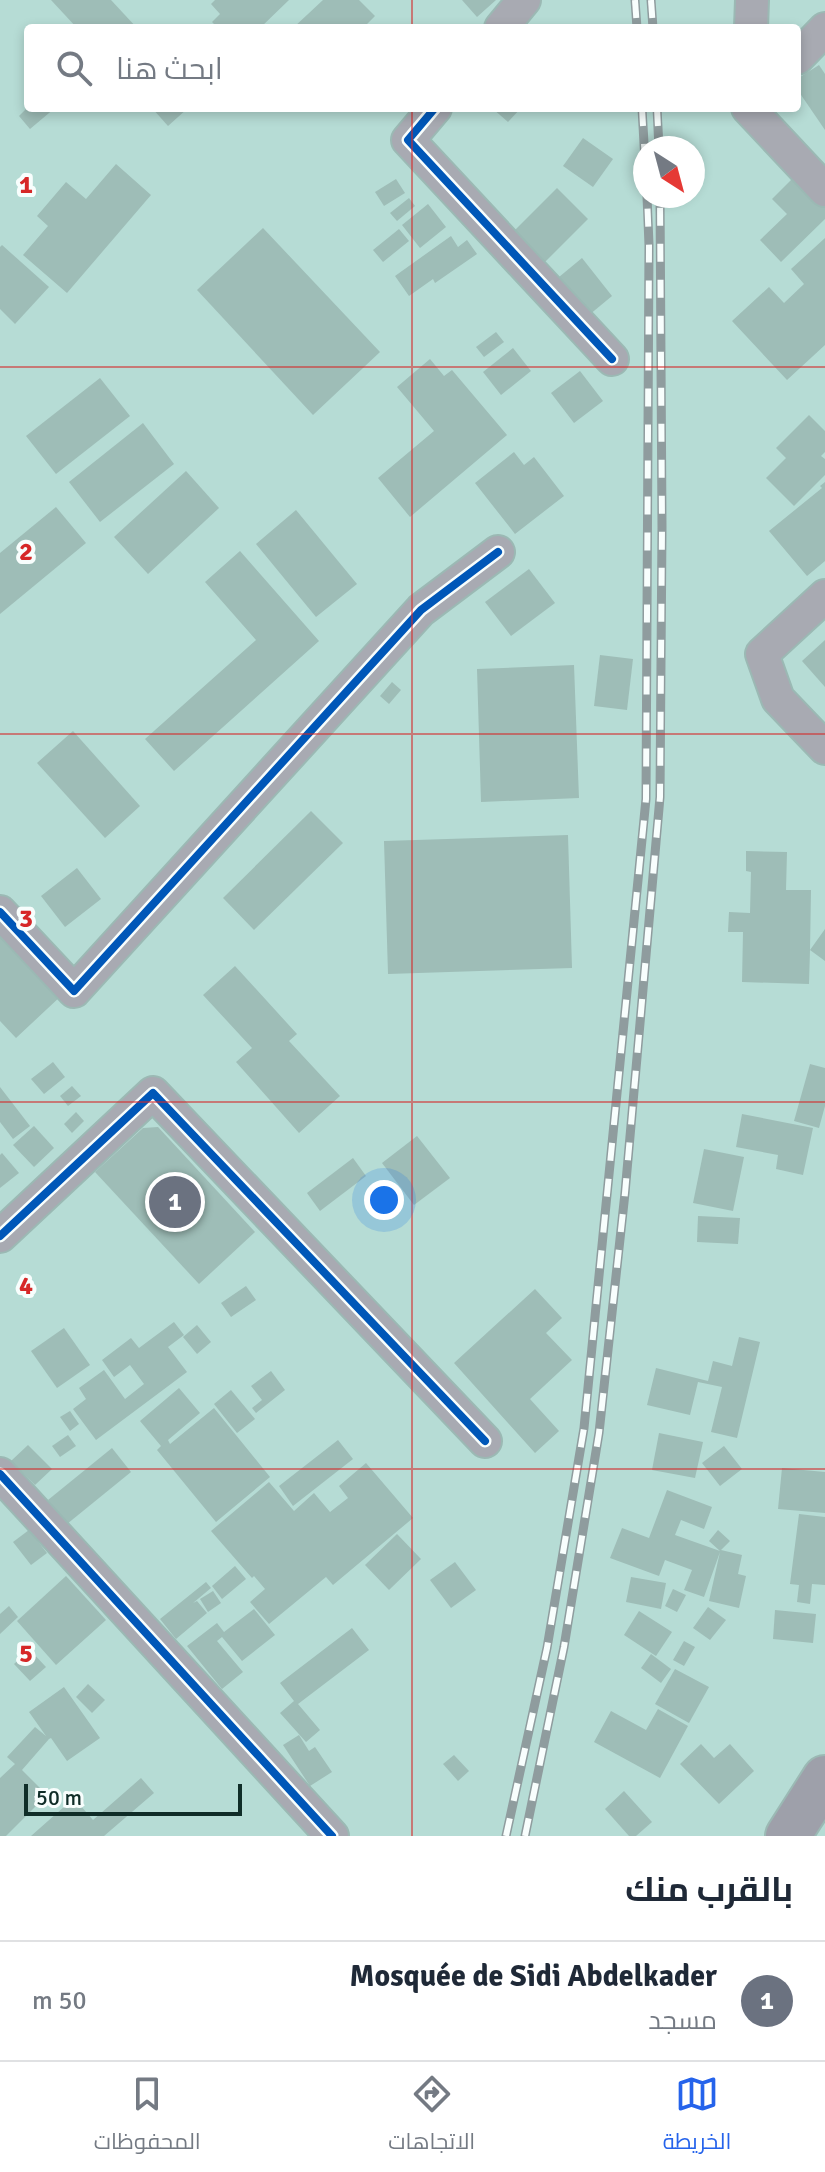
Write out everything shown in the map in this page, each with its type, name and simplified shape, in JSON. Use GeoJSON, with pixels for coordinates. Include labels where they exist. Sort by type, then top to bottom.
{"type":"FeatureCollection","features":[{"type":"Feature","properties":{"kind":"main road"},"geometry":{"type":"LineString","coordinates":[[788,1836],[825,1778]]}},
{"type":"Feature","properties":{"kind":"street"},"geometry":{"type":"LineString","coordinates":[[504,24],[524,0]]}},
{"type":"Feature","properties":{"kind":"street"},"geometry":{"type":"LineString","coordinates":[[751,24],[752,0]]}},
{"type":"Feature","properties":{"kind":"street"},"geometry":{"type":"LineString","coordinates":[[801,54],[825,29]]}},
{"type":"Feature","properties":{"kind":"street"},"geometry":{"type":"LineString","coordinates":[[432,112],[408,140],[612,359]]}},
{"type":"Feature","properties":{"kind":"street"},"geometry":{"type":"LineString","coordinates":[[752,112],[825,190]]}},
{"type":"Feature","properties":{"kind":"street"},"geometry":{"type":"LineString","coordinates":[[0,912],[74,991],[421,610],[498,552]]}},
{"type":"Feature","properties":{"kind":"street"},"geometry":{"type":"LineString","coordinates":[[825,596],[762,654],[778,699],[825,748]]}},
{"type":"Feature","properties":{"kind":"street"},"geometry":{"type":"LineString","coordinates":[[0,1236],[153,1093],[485,1441]]}},
{"type":"Feature","properties":{"kind":"street"},"geometry":{"type":"LineString","coordinates":[[0,1474],[332,1836]]}},
{"type":"Feature","properties":{"kind":"building"},"geometry":{"type":"Polygon","coordinates":[[[51,0],[111,0],[133,24],[73,24],[51,0]]]}},
{"type":"Feature","properties":{"kind":"building"},"geometry":{"type":"Polygon","coordinates":[[[215,0],[289,0],[264,24],[214,24],[212,22],[220,14],[211,4],[215,0]]]}},
{"type":"Feature","properties":{"kind":"building"},"geometry":{"type":"Polygon","coordinates":[[[323,0],[359,0],[375,16],[367,24],[297,24],[323,0]]]}},
{"type":"Feature","properties":{"kind":"building"},"geometry":{"type":"Polygon","coordinates":[[[462,0],[496,0],[477,17],[462,0]]]}},
{"type":"Feature","properties":{"kind":"building"},"geometry":{"type":"Polygon","coordinates":[[[819,65],[825,74],[825,130],[801,95],[801,76],[819,65]]]}},
{"type":"Feature","properties":{"kind":"building"},"geometry":{"type":"Polygon","coordinates":[[[24,111],[50,112],[30,129],[19,116],[24,111]]]}},
{"type":"Feature","properties":{"kind":"building"},"geometry":{"type":"Polygon","coordinates":[[[156,112],[184,112],[168,126],[156,112]]]}},
{"type":"Feature","properties":{"kind":"building"},"geometry":{"type":"Polygon","coordinates":[[[497,112],[517,112],[508,122],[497,112]]]}},
{"type":"Feature","properties":{"kind":"building"},"geometry":{"type":"Polygon","coordinates":[[[583,138],[613,159],[593,187],[563,166],[583,138]]]}},
{"type":"Feature","properties":{"kind":"building"},"geometry":{"type":"Polygon","coordinates":[[[116,164],[151,195],[67,293],[23,255],[48,226],[37,216],[66,182],[86,199],[116,164]]]}},
{"type":"Feature","properties":{"kind":"building"},"geometry":{"type":"Polygon","coordinates":[[[800,171],[825,197],[825,219],[781,262],[760,240],[787,214],[772,199],[800,171]]]}},
{"type":"Feature","properties":{"kind":"building"},"geometry":{"type":"Polygon","coordinates":[[[396,179],[405,193],[384,206],[375,192],[396,179]]]}},
{"type":"Feature","properties":{"kind":"building"},"geometry":{"type":"Polygon","coordinates":[[[557,188],[588,219],[533,274],[502,243],[557,188]]]}},
{"type":"Feature","properties":{"kind":"building"},"geometry":{"type":"Polygon","coordinates":[[[409,198],[415,206],[397,221],[390,213],[409,198]]]}},
{"type":"Feature","properties":{"kind":"building"},"geometry":{"type":"Polygon","coordinates":[[[428,204],[446,227],[420,248],[402,225],[428,204]]]}},
{"type":"Feature","properties":{"kind":"building"},"geometry":{"type":"Polygon","coordinates":[[[263,228],[380,352],[313,415],[197,290],[263,228]]]}},
{"type":"Feature","properties":{"kind":"building"},"geometry":{"type":"Polygon","coordinates":[[[399,229],[409,241],[383,262],[373,250],[399,229]]]}},
{"type":"Feature","properties":{"kind":"building"},"geometry":{"type":"Polygon","coordinates":[[[451,236],[458,247],[467,240],[477,254],[435,283],[433,279],[409,296],[395,276],[451,236]]]}},
{"type":"Feature","properties":{"kind":"building"},"geometry":{"type":"Polygon","coordinates":[[[825,238],[825,345],[787,380],[732,321],[769,287],[784,303],[804,284],[791,269],[825,238]]]}},
{"type":"Feature","properties":{"kind":"building"},"geometry":{"type":"Polygon","coordinates":[[[2,245],[49,287],[15,324],[0,309],[2,245]]]}},
{"type":"Feature","properties":{"kind":"building"},"geometry":{"type":"Polygon","coordinates":[[[582,258],[612,296],[583,320],[553,282],[582,258]]]}},
{"type":"Feature","properties":{"kind":"building"},"geometry":{"type":"Polygon","coordinates":[[[496,332],[504,342],[484,357],[476,347],[496,332]]]}},
{"type":"Feature","properties":{"kind":"building"},"geometry":{"type":"Polygon","coordinates":[[[513,348],[531,371],[501,395],[483,372],[513,348]]]}},
{"type":"Feature","properties":{"kind":"building"},"geometry":{"type":"Polygon","coordinates":[[[430,359],[444,376],[452,370],[507,435],[410,517],[378,478],[434,431],[397,387],[430,359]]]}},
{"type":"Feature","properties":{"kind":"building"},"geometry":{"type":"Polygon","coordinates":[[[580,371],[603,401],[574,423],[551,393],[580,371]]]}},
{"type":"Feature","properties":{"kind":"building"},"geometry":{"type":"Polygon","coordinates":[[[100,378],[130,416],[56,474],[26,436],[100,378]]]}},
{"type":"Feature","properties":{"kind":"building"},"geometry":{"type":"Polygon","coordinates":[[[809,415],[825,431],[825,452],[821,456],[825,459],[825,475],[794,506],[766,478],[786,458],[776,448],[809,415]]]}},
{"type":"Feature","properties":{"kind":"building"},"geometry":{"type":"Polygon","coordinates":[[[143,423],[174,464],[100,522],[69,482],[143,423]]]}},
{"type":"Feature","properties":{"kind":"building"},"geometry":{"type":"Polygon","coordinates":[[[514,452],[524,465],[534,457],[564,496],[515,534],[475,483],[514,452]]]}},
{"type":"Feature","properties":{"kind":"building"},"geometry":{"type":"Polygon","coordinates":[[[186,471],[219,508],[148,574],[114,537],[186,471]]]}},
{"type":"Feature","properties":{"kind":"building"},"geometry":{"type":"Polygon","coordinates":[[[825,482],[825,561],[807,576],[769,531],[822,488],[820,486],[825,482]]]}},
{"type":"Feature","properties":{"kind":"building"},"geometry":{"type":"Polygon","coordinates":[[[56,507],[86,543],[0,614],[0,553],[56,507]]]}},
{"type":"Feature","properties":{"kind":"building"},"geometry":{"type":"Polygon","coordinates":[[[296,510],[357,584],[316,617],[256,544],[296,510]]]}},
{"type":"Feature","properties":{"kind":"building"},"geometry":{"type":"Polygon","coordinates":[[[240,551],[319,641],[174,771],[145,739],[256,640],[205,582],[240,551]]]}},
{"type":"Feature","properties":{"kind":"building"},"geometry":{"type":"Polygon","coordinates":[[[529,569],[555,603],[511,636],[485,602],[529,569]]]}},
{"type":"Feature","properties":{"kind":"building"},"geometry":{"type":"Polygon","coordinates":[[[825,640],[825,687],[802,661],[825,640]]]}},
{"type":"Feature","properties":{"kind":"building"},"geometry":{"type":"Polygon","coordinates":[[[600,655],[633,659],[627,710],[594,706],[600,655]]]}},
{"type":"Feature","properties":{"kind":"building"},"geometry":{"type":"Polygon","coordinates":[[[574,665],[579,798],[481,802],[477,669],[574,665]]]}},
{"type":"Feature","properties":{"kind":"building"},"geometry":{"type":"Polygon","coordinates":[[[392,682],[401,690],[389,704],[380,696],[392,682]]]}},
{"type":"Feature","properties":{"kind":"building"},"geometry":{"type":"Polygon","coordinates":[[[73,731],[140,806],[105,838],[37,763],[73,731]]]}},
{"type":"Feature","properties":{"kind":"building"},"geometry":{"type":"Polygon","coordinates":[[[311,811],[343,843],[254,930],[223,898],[311,811]]]}},
{"type":"Feature","properties":{"kind":"building"},"geometry":{"type":"Polygon","coordinates":[[[568,835],[572,968],[388,974],[384,841],[568,835]]]}},
{"type":"Feature","properties":{"kind":"building"},"geometry":{"type":"Polygon","coordinates":[[[746,851],[787,852],[786,890],[811,890],[809,984],[742,982],[743,932],[728,932],[729,912],[750,913],[751,872],[746,871],[746,851]]]}},
{"type":"Feature","properties":{"kind":"building"},"geometry":{"type":"Polygon","coordinates":[[[77,868],[101,899],[65,927],[41,896],[77,868]]]}},
{"type":"Feature","properties":{"kind":"building"},"geometry":{"type":"Polygon","coordinates":[[[825,929],[825,961],[810,950],[825,929]]]}},
{"type":"Feature","properties":{"kind":"building"},"geometry":{"type":"Polygon","coordinates":[[[0,937],[12,950],[15,947],[62,995],[16,1038],[0,1021],[0,937]]]}},
{"type":"Feature","properties":{"kind":"building"},"geometry":{"type":"Polygon","coordinates":[[[235,966],[297,1034],[289,1041],[340,1096],[299,1133],[236,1062],[252,1048],[203,995],[235,966]]]}},
{"type":"Feature","properties":{"kind":"building"},"geometry":{"type":"Polygon","coordinates":[[[53,1062],[65,1077],[44,1094],[31,1079],[53,1062]]]}},
{"type":"Feature","properties":{"kind":"building"},"geometry":{"type":"Polygon","coordinates":[[[810,1064],[825,1068],[825,1106],[819,1128],[794,1121],[810,1064]]]}},
{"type":"Feature","properties":{"kind":"building"},"geometry":{"type":"Polygon","coordinates":[[[72,1086],[81,1096],[68,1106],[60,1096],[72,1086]]]}},
{"type":"Feature","properties":{"kind":"building"},"geometry":{"type":"Polygon","coordinates":[[[0,1087],[30,1126],[13,1139],[0,1122],[0,1087]]]}},
{"type":"Feature","properties":{"kind":"building"},"geometry":{"type":"Polygon","coordinates":[[[76,1112],[84,1121],[72,1133],[64,1124],[76,1112]]]}},
{"type":"Feature","properties":{"kind":"building"},"geometry":{"type":"Polygon","coordinates":[[[742,1114],[813,1128],[803,1175],[776,1169],[778,1155],[736,1147],[742,1114]]]}},
{"type":"Feature","properties":{"kind":"building"},"geometry":{"type":"Polygon","coordinates":[[[34,1126],[54,1148],[34,1167],[13,1145],[34,1126]]]}},
{"type":"Feature","properties":{"kind":"building"},"geometry":{"type":"Polygon","coordinates":[[[158,1127],[255,1232],[199,1284],[95,1172],[143,1128],[158,1127]]]}},
{"type":"Feature","properties":{"kind":"building"},"geometry":{"type":"Polygon","coordinates":[[[417,1136],[450,1178],[414,1205],[382,1163],[417,1136]]]}},
{"type":"Feature","properties":{"kind":"building"},"geometry":{"type":"Polygon","coordinates":[[[704,1149],[744,1157],[733,1211],[693,1203],[704,1149]]]}},
{"type":"Feature","properties":{"kind":"building"},"geometry":{"type":"Polygon","coordinates":[[[2,1153],[19,1173],[0,1188],[0,1155],[2,1153]]]}},
{"type":"Feature","properties":{"kind":"building"},"geometry":{"type":"Polygon","coordinates":[[[353,1158],[366,1176],[320,1211],[307,1193],[353,1158]]]}},
{"type":"Feature","properties":{"kind":"building"},"geometry":{"type":"Polygon","coordinates":[[[698,1216],[740,1218],[738,1244],[697,1242],[698,1216]]]}},
{"type":"Feature","properties":{"kind":"building"},"geometry":{"type":"Polygon","coordinates":[[[246,1286],[256,1300],[231,1317],[221,1303],[246,1286]]]}},
{"type":"Feature","properties":{"kind":"building"},"geometry":{"type":"Polygon","coordinates":[[[535,1289],[562,1318],[546,1333],[572,1360],[530,1399],[559,1431],[535,1453],[454,1363],[535,1289]]]}},
{"type":"Feature","properties":{"kind":"building"},"geometry":{"type":"Polygon","coordinates":[[[174,1322],[184,1335],[168,1347],[187,1372],[96,1440],[73,1409],[86,1399],[79,1388],[104,1370],[125,1399],[144,1384],[130,1365],[114,1377],[102,1360],[131,1338],[139,1348],[174,1322]]]}},
{"type":"Feature","properties":{"kind":"building"},"geometry":{"type":"Polygon","coordinates":[[[197,1325],[211,1342],[197,1354],[183,1337],[197,1325]]]}},
{"type":"Feature","properties":{"kind":"building"},"geometry":{"type":"Polygon","coordinates":[[[64,1328],[90,1365],[57,1388],[31,1351],[64,1328]]]}},
{"type":"Feature","properties":{"kind":"building"},"geometry":{"type":"Polygon","coordinates":[[[739,1337],[760,1342],[737,1438],[711,1432],[722,1387],[698,1382],[690,1415],[647,1405],[656,1368],[708,1381],[713,1361],[732,1366],[739,1337]]]}},
{"type":"Feature","properties":{"kind":"building"},"geometry":{"type":"Polygon","coordinates":[[[271,1371],[285,1390],[256,1413],[252,1408],[262,1400],[251,1386],[271,1371]]]}},
{"type":"Feature","properties":{"kind":"building"},"geometry":{"type":"Polygon","coordinates":[[[179,1388],[200,1413],[168,1440],[170,1444],[214,1408],[270,1477],[216,1522],[157,1450],[161,1446],[140,1421],[179,1388]]]}},
{"type":"Feature","properties":{"kind":"building"},"geometry":{"type":"Polygon","coordinates":[[[231,1390],[255,1419],[237,1433],[214,1404],[231,1390]]]}},
{"type":"Feature","properties":{"kind":"building"},"geometry":{"type":"Polygon","coordinates":[[[70,1411],[79,1424],[70,1431],[60,1417],[70,1411]]]}},
{"type":"Feature","properties":{"kind":"building"},"geometry":{"type":"Polygon","coordinates":[[[659,1433],[703,1442],[695,1478],[652,1470],[659,1433]]]}},
{"type":"Feature","properties":{"kind":"building"},"geometry":{"type":"Polygon","coordinates":[[[68,1435],[76,1446],[60,1457],[52,1446],[68,1435]]]}},
{"type":"Feature","properties":{"kind":"building"},"geometry":{"type":"Polygon","coordinates":[[[338,1440],[353,1459],[293,1506],[279,1486],[338,1440]]]}},
{"type":"Feature","properties":{"kind":"building"},"geometry":{"type":"Polygon","coordinates":[[[28,1445],[52,1469],[35,1485],[11,1461],[28,1445]]]}},
{"type":"Feature","properties":{"kind":"building"},"geometry":{"type":"Polygon","coordinates":[[[724,1446],[742,1469],[720,1486],[702,1463],[724,1446]]]}},
{"type":"Feature","properties":{"kind":"building"},"geometry":{"type":"Polygon","coordinates":[[[112,1448],[131,1472],[67,1524],[48,1500],[112,1448]]]}},
{"type":"Feature","properties":{"kind":"building"},"geometry":{"type":"Polygon","coordinates":[[[366,1463],[413,1518],[333,1585],[326,1577],[269,1624],[250,1602],[265,1589],[211,1531],[269,1482],[294,1511],[314,1493],[330,1512],[348,1498],[339,1486],[366,1463]]]}},
{"type":"Feature","properties":{"kind":"building"},"geometry":{"type":"Polygon","coordinates":[[[782,1468],[825,1472],[825,1513],[778,1509],[782,1468]]]}},
{"type":"Feature","properties":{"kind":"building"},"geometry":{"type":"Polygon","coordinates":[[[667,1490],[712,1507],[704,1529],[681,1520],[675,1535],[720,1551],[709,1541],[718,1530],[730,1541],[721,1550],[742,1555],[738,1574],[746,1576],[739,1608],[709,1601],[720,1552],[704,1597],[684,1590],[692,1570],[665,1560],[659,1576],[610,1558],[622,1528],[649,1538],[667,1490]]]}},
{"type":"Feature","properties":{"kind":"building"},"geometry":{"type":"Polygon","coordinates":[[[799,1514],[825,1517],[825,1585],[812,1584],[810,1604],[797,1602],[799,1585],[790,1584],[799,1514]]]}},
{"type":"Feature","properties":{"kind":"building"},"geometry":{"type":"Polygon","coordinates":[[[29,1530],[47,1553],[31,1565],[13,1542],[29,1530]]]}},
{"type":"Feature","properties":{"kind":"building"},"geometry":{"type":"Polygon","coordinates":[[[397,1534],[421,1559],[389,1590],[365,1565],[397,1534]]]}},
{"type":"Feature","properties":{"kind":"building"},"geometry":{"type":"Polygon","coordinates":[[[455,1562],[476,1590],[451,1608],[430,1580],[455,1562]]]}},
{"type":"Feature","properties":{"kind":"building"},"geometry":{"type":"Polygon","coordinates":[[[235,1566],[246,1579],[222,1599],[212,1586],[235,1566]]]}},
{"type":"Feature","properties":{"kind":"building"},"geometry":{"type":"Polygon","coordinates":[[[66,1576],[106,1620],[56,1665],[17,1621],[66,1576]]]}},
{"type":"Feature","properties":{"kind":"building"},"geometry":{"type":"Polygon","coordinates":[[[631,1577],[666,1583],[661,1609],[626,1602],[631,1577]]]}},
{"type":"Feature","properties":{"kind":"building"},"geometry":{"type":"Polygon","coordinates":[[[206,1582],[211,1588],[193,1603],[197,1601],[207,1613],[176,1639],[160,1619],[206,1582]]]}},
{"type":"Feature","properties":{"kind":"building"},"geometry":{"type":"Polygon","coordinates":[[[673,1589],[686,1595],[677,1612],[665,1606],[673,1589]]]}},
{"type":"Feature","properties":{"kind":"building"},"geometry":{"type":"Polygon","coordinates":[[[213,1591],[221,1603],[208,1612],[200,1599],[213,1591]]]}},
{"type":"Feature","properties":{"kind":"building"},"geometry":{"type":"Polygon","coordinates":[[[9,1606],[18,1617],[0,1634],[0,1614],[9,1606]]]}},
{"type":"Feature","properties":{"kind":"building"},"geometry":{"type":"Polygon","coordinates":[[[708,1607],[726,1620],[710,1640],[693,1628],[708,1607]]]}},
{"type":"Feature","properties":{"kind":"building"},"geometry":{"type":"Polygon","coordinates":[[[254,1609],[275,1635],[242,1661],[222,1637],[217,1641],[243,1672],[222,1689],[187,1646],[217,1623],[224,1632],[254,1609]]]}},
{"type":"Feature","properties":{"kind":"building"},"geometry":{"type":"Polygon","coordinates":[[[775,1610],[816,1614],[813,1643],[773,1639],[775,1610]]]}},
{"type":"Feature","properties":{"kind":"building"},"geometry":{"type":"Polygon","coordinates":[[[639,1611],[672,1632],[656,1656],[624,1635],[639,1611]]]}},
{"type":"Feature","properties":{"kind":"building"},"geometry":{"type":"Polygon","coordinates":[[[352,1628],[369,1650],[298,1704],[320,1730],[306,1742],[280,1713],[294,1701],[280,1683],[352,1628]]]}},
{"type":"Feature","properties":{"kind":"building"},"geometry":{"type":"Polygon","coordinates":[[[684,1641],[695,1647],[684,1666],[673,1660],[684,1641]]]}},
{"type":"Feature","properties":{"kind":"building"},"geometry":{"type":"Polygon","coordinates":[[[30,1650],[46,1667],[30,1681],[14,1664],[30,1650]]]}},
{"type":"Feature","properties":{"kind":"building"},"geometry":{"type":"Polygon","coordinates":[[[651,1654],[671,1669],[661,1683],[641,1668],[651,1654]]]}},
{"type":"Feature","properties":{"kind":"building"},"geometry":{"type":"Polygon","coordinates":[[[675,1669],[709,1687],[689,1723],[655,1704],[675,1669]]]}},
{"type":"Feature","properties":{"kind":"building"},"geometry":{"type":"Polygon","coordinates":[[[88,1684],[105,1700],[92,1713],[76,1697],[88,1684]]]}},
{"type":"Feature","properties":{"kind":"building"},"geometry":{"type":"Polygon","coordinates":[[[64,1687],[100,1738],[67,1761],[49,1739],[22,1770],[47,1795],[6,1836],[0,1836],[0,1778],[15,1764],[7,1757],[35,1727],[46,1736],[29,1712],[64,1687]]]}},
{"type":"Feature","properties":{"kind":"building"},"geometry":{"type":"Polygon","coordinates":[[[658,1709],[688,1726],[660,1778],[594,1742],[611,1711],[646,1730],[658,1709]]]}},
{"type":"Feature","properties":{"kind":"building"},"geometry":{"type":"Polygon","coordinates":[[[299,1735],[309,1751],[315,1747],[332,1772],[310,1786],[283,1745],[299,1735]]]}},
{"type":"Feature","properties":{"kind":"building"},"geometry":{"type":"Polygon","coordinates":[[[701,1744],[714,1758],[730,1744],[754,1771],[719,1804],[680,1764],[701,1744]]]}},
{"type":"Feature","properties":{"kind":"building"},"geometry":{"type":"Polygon","coordinates":[[[454,1755],[469,1771],[458,1781],[443,1764],[454,1755]]]}},
{"type":"Feature","properties":{"kind":"building"},"geometry":{"type":"Polygon","coordinates":[[[141,1778],[154,1793],[104,1836],[31,1836],[74,1798],[93,1820],[141,1778]]]}},
{"type":"Feature","properties":{"kind":"building"},"geometry":{"type":"Polygon","coordinates":[[[624,1791],[652,1822],[636,1836],[629,1836],[605,1809],[624,1791]]]}},
{"type":"Feature","properties":{"kind":"railway"},"geometry":{"type":"LineString","coordinates":[[635,0],[637,24]]}},
{"type":"Feature","properties":{"kind":"railway"},"geometry":{"type":"LineString","coordinates":[[651,0],[653,24]]}},
{"type":"Feature","properties":{"kind":"railway"},"geometry":{"type":"LineString","coordinates":[[642,112],[644,136]]}},
{"type":"Feature","properties":{"kind":"railway"},"geometry":{"type":"LineString","coordinates":[[657,112],[658,136]]}},
{"type":"Feature","properties":{"kind":"railway"},"geometry":{"type":"LineString","coordinates":[[506,1836],[547,1648],[584,1428],[646,799],[647,208]]}},
{"type":"Feature","properties":{"kind":"railway"},"geometry":{"type":"LineString","coordinates":[[525,1836],[564,1647],[599,1433],[625,1193],[660,797],[660,208]]}},
{"type":"Feature","properties":{"kind":"cycle path"},"geometry":{"type":"LineString","coordinates":[[432,112],[408,140],[612,359]]}},
{"type":"Feature","properties":{"kind":"cycle path"},"geometry":{"type":"LineString","coordinates":[[0,912],[74,991],[421,610],[498,552]]}},
{"type":"Feature","properties":{"kind":"cycle path"},"geometry":{"type":"LineString","coordinates":[[0,1236],[153,1093],[485,1441]]}},
{"type":"Feature","properties":{"kind":"cycle path"},"geometry":{"type":"LineString","coordinates":[[0,1474],[332,1836]]}},
{"type":"Feature","properties":{"kind":"place","name":"Mosquée de Sidi Abdelkader"},"geometry":{"type":"Point","coordinates":[175,1202]}}]}
